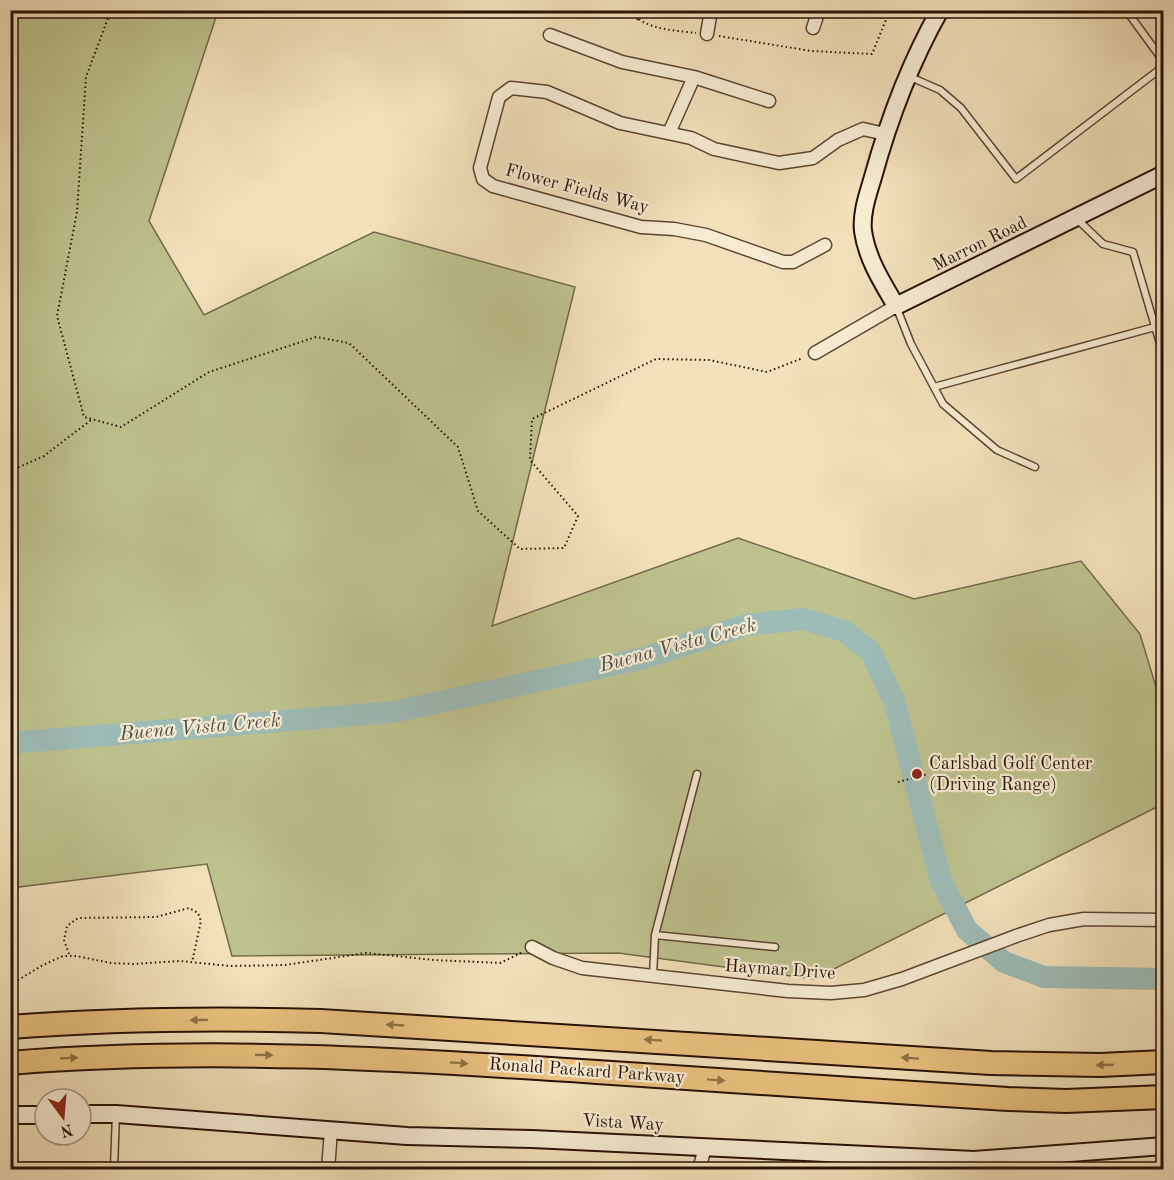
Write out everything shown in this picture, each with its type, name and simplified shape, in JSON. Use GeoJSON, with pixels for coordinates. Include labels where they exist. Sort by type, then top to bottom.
{"type":"FeatureCollection","features":[{"type":"Feature","properties":{"kind":"highway","name":"Ronald Packard Parkway"},"geometry":{"type":"LineString","coordinates":[[10,1027],[124,1021],[258,1019],[990,1063],[1100,1065],[1164,1062]]}},
{"type":"Feature","properties":{"kind":"highway","name":"Ronald Packard Parkway"},"geometry":{"type":"LineString","coordinates":[[10,1063],[132,1055],[316,1056],[426,1060],[1032,1100],[1164,1097]]}},
{"type":"Feature","properties":{"kind":"main road"},"geometry":{"type":"LineString","coordinates":[[896,306],[876,271],[866,246],[863,228],[865,206],[885,134],[907,76],[940,10]]}},
{"type":"Feature","properties":{"kind":"main road","name":"Marron Road"},"geometry":{"type":"LineString","coordinates":[[896,306],[1164,174]]}},
{"type":"Feature","properties":{"kind":"main road","name":"Vista Way"},"geometry":{"type":"LineString","coordinates":[[93,1114],[407,1136],[705,1146],[974,1160],[1044,1162],[1164,1146]]}},
{"type":"Feature","properties":{"kind":"main road"},"geometry":{"type":"LineString","coordinates":[[10,1115],[33,1115]]}},
{"type":"Feature","properties":{"kind":"street"},"geometry":{"type":"LineString","coordinates":[[707,34],[711,10]]}},
{"type":"Feature","properties":{"kind":"street"},"geometry":{"type":"LineString","coordinates":[[813,28],[819,10]]}},
{"type":"Feature","properties":{"kind":"street"},"geometry":{"type":"LineString","coordinates":[[550,35],[622,62],[694,76],[769,101]]}},
{"type":"Feature","properties":{"kind":"street"},"geometry":{"type":"LineString","coordinates":[[669,133],[694,76]]}},
{"type":"Feature","properties":{"kind":"street","name":"Flower Fields Way"},"geometry":{"type":"LineString","coordinates":[[825,245],[793,262],[783,262],[706,235],[674,229],[641,227],[494,186],[483,179],[480,168],[499,97],[511,88],[547,93],[620,123],[691,138],[714,149],[779,163],[813,158],[838,140],[863,129],[885,134]]}},
{"type":"Feature","properties":{"kind":"street","name":"Marron Road"},"geometry":{"type":"LineString","coordinates":[[815,353],[896,306]]}},
{"type":"Feature","properties":{"kind":"street","name":"Haymar Drive"},"geometry":{"type":"LineString","coordinates":[[532,947],[553,958],[582,968],[788,991],[831,993],[864,990],[902,980],[1049,925],[1084,920],[1164,920]]}},
{"type":"Feature","properties":{"kind":"street"},"geometry":{"type":"LineString","coordinates":[[328,1170],[331,1130]]}},
{"type":"Feature","properties":{"kind":"street"},"geometry":{"type":"LineString","coordinates":[[699,1170],[705,1146]]}},
{"type":"Feature","properties":{"kind":"lane"},"geometry":{"type":"LineString","coordinates":[[907,76],[940,90],[961,108],[1016,179],[1164,64],[1126,10]]}},
{"type":"Feature","properties":{"kind":"lane"},"geometry":{"type":"LineString","coordinates":[[1077,218],[1103,244],[1133,252],[1164,357]]}},
{"type":"Feature","properties":{"kind":"lane"},"geometry":{"type":"LineString","coordinates":[[896,306],[911,344],[944,404],[997,450],[1035,467]]}},
{"type":"Feature","properties":{"kind":"lane"},"geometry":{"type":"LineString","coordinates":[[934,387],[1155,327]]}},
{"type":"Feature","properties":{"kind":"lane"},"geometry":{"type":"LineString","coordinates":[[653,976],[655,935],[697,774]]}},
{"type":"Feature","properties":{"kind":"lane"},"geometry":{"type":"LineString","coordinates":[[655,935],[776,947]]}},
{"type":"Feature","properties":{"kind":"lane"},"geometry":{"type":"LineString","coordinates":[[18,1170],[18,1166],[114,1168],[116,1114]]}},
{"type":"Feature","properties":{"kind":"path"},"geometry":{"type":"LineString","coordinates":[[111,10],[86,76],[77,213],[57,316],[84,417],[121,427],[208,372],[316,337],[349,343],[458,447],[478,511],[520,549],[564,548],[578,516],[530,460],[532,420],[656,359],[709,360],[767,372],[815,353]]}},
{"type":"Feature","properties":{"kind":"path"},"geometry":{"type":"LineString","coordinates":[[629,10],[637,20],[649,26],[811,51],[872,54],[890,10]]}},
{"type":"Feature","properties":{"kind":"path"},"geometry":{"type":"LineString","coordinates":[[637,20],[644,10]]}},
{"type":"Feature","properties":{"kind":"path"},"geometry":{"type":"LineString","coordinates":[[10,471],[44,456],[92,419]]}},
{"type":"Feature","properties":{"kind":"path"},"geometry":{"type":"LineString","coordinates":[[898,782],[928,774]]}},
{"type":"Feature","properties":{"kind":"path"},"geometry":{"type":"LineString","coordinates":[[70,956],[64,940],[67,926],[78,918],[156,917],[189,908],[198,913],[201,921],[192,962]]}},
{"type":"Feature","properties":{"kind":"path"},"geometry":{"type":"LineString","coordinates":[[10,985],[43,964],[63,956],[111,963],[192,962],[230,966],[285,965],[366,953],[434,960],[500,963],[532,947]]}},
{"type":"Feature","properties":{"kind":"green space"},"geometry":{"type":"Polygon","coordinates":[[[10,11],[218,11],[149,221],[204,315],[374,232],[575,287],[492,626],[738,538],[914,599],[1081,561],[1140,634],[1163,710],[1163,804],[814,979],[618,953],[232,956],[207,864],[19,887],[11,904],[10,11]]]}},
{"type":"Feature","properties":{"kind":"waterway","name":"Buena Vista Creek"},"geometry":{"type":"LineString","coordinates":[[10,743],[393,712],[644,658],[746,625],[803,619],[844,631],[871,652],[894,701],[941,881],[967,930],[1004,962],[1044,977],[1164,979]]}},
{"type":"Feature","properties":{"kind":"place","name":"Carlsbad Golf Center (Driving Range)"},"geometry":{"type":"Point","coordinates":[917,774]}}]}
